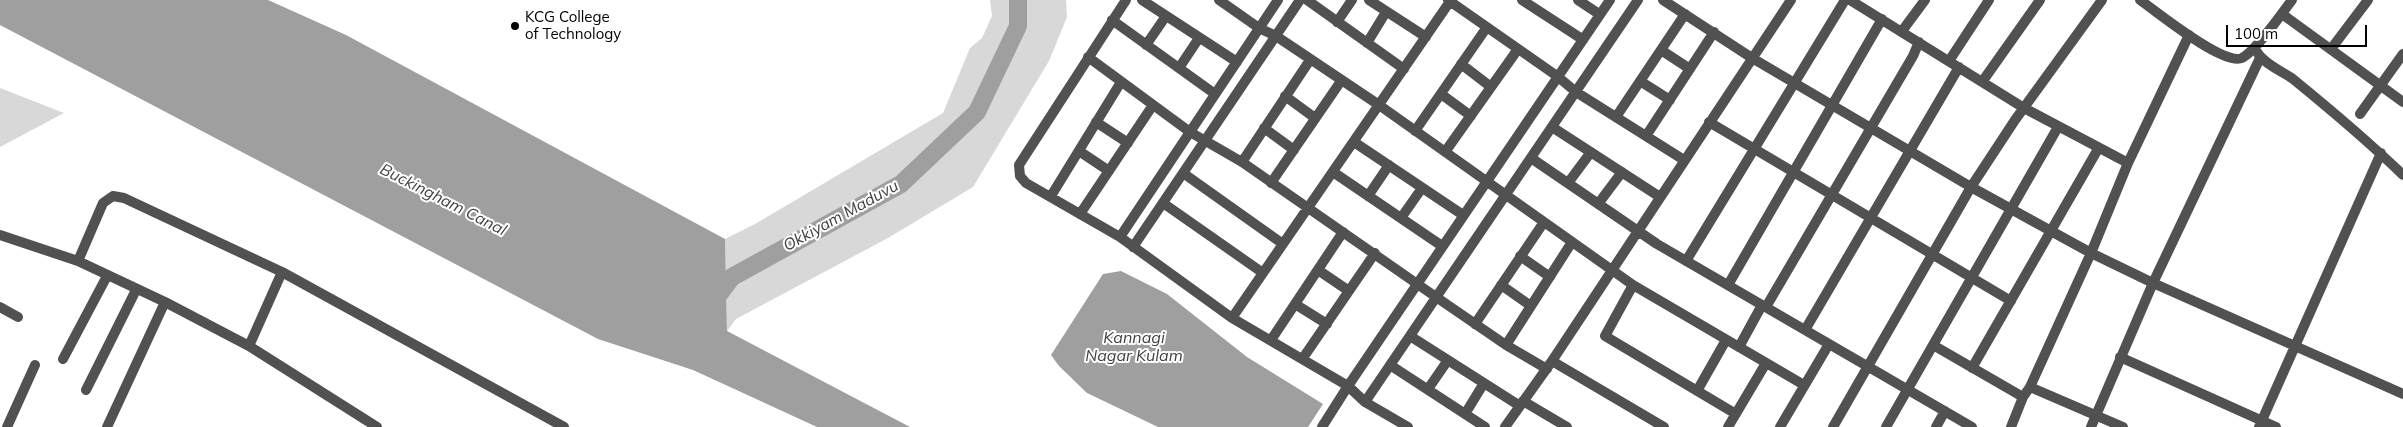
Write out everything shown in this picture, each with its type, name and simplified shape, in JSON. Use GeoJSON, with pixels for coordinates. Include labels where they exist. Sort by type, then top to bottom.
{"type":"FeatureCollection","features":[{"type":"Feature","properties":{"kind":"street"},"geometry":{"type":"LineString","coordinates":[[1126,0],[1019,165],[1020,176],[1026,183],[1120,237],[1232,318],[1303,358],[1348,386],[1365,402],[1408,427]]}},
{"type":"Feature","properties":{"kind":"street"},"geometry":{"type":"LineString","coordinates":[[1142,0],[1237,62]]}},
{"type":"Feature","properties":{"kind":"street"},"geometry":{"type":"LineString","coordinates":[[1120,237],[1278,0]]}},
{"type":"Feature","properties":{"kind":"street"},"geometry":{"type":"LineString","coordinates":[[1133,247],[1300,0]]}},
{"type":"Feature","properties":{"kind":"street"},"geometry":{"type":"LineString","coordinates":[[1307,0],[1404,69]]}},
{"type":"Feature","properties":{"kind":"street"},"geometry":{"type":"LineString","coordinates":[[1337,22],[1352,0]]}},
{"type":"Feature","properties":{"kind":"street"},"geometry":{"type":"LineString","coordinates":[[1369,0],[1426,37]]}},
{"type":"Feature","properties":{"kind":"street"},"geometry":{"type":"LineString","coordinates":[[1232,318],[1450,0],[1557,76],[1576,92],[1684,160]]}},
{"type":"Feature","properties":{"kind":"street"},"geometry":{"type":"LineString","coordinates":[[1522,0],[1582,39]]}},
{"type":"Feature","properties":{"kind":"street"},"geometry":{"type":"LineString","coordinates":[[1536,9],[1543,0]]}},
{"type":"Feature","properties":{"kind":"street"},"geometry":{"type":"LineString","coordinates":[[1578,0],[1599,14]]}},
{"type":"Feature","properties":{"kind":"street"},"geometry":{"type":"LineString","coordinates":[[1322,427],[1417,283],[1610,0]]}},
{"type":"Feature","properties":{"kind":"street"},"geometry":{"type":"LineString","coordinates":[[1365,402],[1638,0]]}},
{"type":"Feature","properties":{"kind":"street"},"geometry":{"type":"LineString","coordinates":[[1663,0],[1752,58],[1909,151],[2091,253],[2403,394]]}},
{"type":"Feature","properties":{"kind":"street"},"geometry":{"type":"LineString","coordinates":[[1506,427],[1791,0]]}},
{"type":"Feature","properties":{"kind":"street"},"geometry":{"type":"LineString","coordinates":[[1686,261],[1793,82],[1845,0]]}},
{"type":"Feature","properties":{"kind":"street"},"geometry":{"type":"LineString","coordinates":[[1850,0],[1864,4],[1882,19],[2058,128],[2128,163]]}},
{"type":"Feature","properties":{"kind":"street"},"geometry":{"type":"LineString","coordinates":[[1902,31],[1925,0]]}},
{"type":"Feature","properties":{"kind":"street"},"geometry":{"type":"LineString","coordinates":[[1949,61],[1989,0]]}},
{"type":"Feature","properties":{"kind":"street"},"geometry":{"type":"LineString","coordinates":[[1982,82],[2040,0]]}},
{"type":"Feature","properties":{"kind":"street"},"geometry":{"type":"LineString","coordinates":[[1833,427],[1971,187],[2024,108],[2102,0]]}},
{"type":"Feature","properties":{"kind":"street"},"geometry":{"type":"LineString","coordinates":[[2140,0],[2189,35],[2225,57],[2234,59],[2242,58],[2254,47],[2292,0]]}},
{"type":"Feature","properties":{"kind":"street"},"geometry":{"type":"LineString","coordinates":[[2331,50],[2368,0]]}},
{"type":"Feature","properties":{"kind":"street"},"geometry":{"type":"LineString","coordinates":[[1223,1],[1259,28],[1276,36],[1379,105],[1633,285],[1804,385]]}},
{"type":"Feature","properties":{"kind":"street"},"geometry":{"type":"LineString","coordinates":[[1367,43],[1386,12]]}},
{"type":"Feature","properties":{"kind":"street"},"geometry":{"type":"LineString","coordinates":[[1616,117],[1685,14]]}},
{"type":"Feature","properties":{"kind":"street"},"geometry":{"type":"LineString","coordinates":[[2282,14],[2403,102]]}},
{"type":"Feature","properties":{"kind":"street"},"geometry":{"type":"LineString","coordinates":[[1146,45],[1166,16]]}},
{"type":"Feature","properties":{"kind":"street"},"geometry":{"type":"LineString","coordinates":[[1728,285],[1882,19]]}},
{"type":"Feature","properties":{"kind":"street"},"geometry":{"type":"LineString","coordinates":[[1112,20],[1215,94]]}},
{"type":"Feature","properties":{"kind":"street"},"geometry":{"type":"LineString","coordinates":[[1415,131],[1487,27]]}},
{"type":"Feature","properties":{"kind":"street"},"geometry":{"type":"LineString","coordinates":[[1646,136],[1714,32]]}},
{"type":"Feature","properties":{"kind":"street"},"geometry":{"type":"LineString","coordinates":[[2011,427],[2023,397],[2030,387],[2091,253],[2128,163],[2189,35]]}},
{"type":"Feature","properties":{"kind":"street"},"geometry":{"type":"LineString","coordinates":[[1179,68],[1200,38]]}},
{"type":"Feature","properties":{"kind":"street"},"geometry":{"type":"LineString","coordinates":[[1739,347],[1832,195],[1919,42]]}},
{"type":"Feature","properties":{"kind":"street"},"geometry":{"type":"LineString","coordinates":[[2254,47],[2260,58],[2282,70],[2381,153],[2403,174]]}},
{"type":"Feature","properties":{"kind":"street"},"geometry":{"type":"LineString","coordinates":[[1445,152],[1518,49]]}},
{"type":"Feature","properties":{"kind":"street"},"geometry":{"type":"LineString","coordinates":[[1661,50],[1690,68]]}},
{"type":"Feature","properties":{"kind":"street"},"geometry":{"type":"LineString","coordinates":[[2360,114],[2403,54]]}},
{"type":"Feature","properties":{"kind":"street"},"geometry":{"type":"LineString","coordinates":[[1088,57],[1190,132],[1242,162],[1506,345],[1549,365],[1664,427]]}},
{"type":"Feature","properties":{"kind":"street"},"geometry":{"type":"LineString","coordinates":[[2091,427],[2120,357],[2260,58]]}},
{"type":"Feature","properties":{"kind":"street"},"geometry":{"type":"LineString","coordinates":[[1242,162],[1310,60]]}},
{"type":"Feature","properties":{"kind":"street"},"geometry":{"type":"LineString","coordinates":[[1461,64],[1491,87]]}},
{"type":"Feature","properties":{"kind":"street"},"geometry":{"type":"LineString","coordinates":[[1805,330],[1959,67]]}},
{"type":"Feature","properties":{"kind":"street"},"geometry":{"type":"LineString","coordinates":[[1271,183],[1341,81]]}},
{"type":"Feature","properties":{"kind":"street"},"geometry":{"type":"LineString","coordinates":[[1640,81],[1670,100]]}},
{"type":"Feature","properties":{"kind":"street"},"geometry":{"type":"LineString","coordinates":[[1051,196],[1121,82]]}},
{"type":"Feature","properties":{"kind":"street"},"geometry":{"type":"LineString","coordinates":[[1441,94],[1471,116]]}},
{"type":"Feature","properties":{"kind":"street"},"geometry":{"type":"LineString","coordinates":[[1285,96],[1315,118]]}},
{"type":"Feature","properties":{"kind":"street"},"geometry":{"type":"LineString","coordinates":[[1080,214],[1153,105]]}},
{"type":"Feature","properties":{"kind":"street"},"geometry":{"type":"LineString","coordinates":[[1096,122],[1128,143]]}},
{"type":"Feature","properties":{"kind":"street"},"geometry":{"type":"LineString","coordinates":[[1709,122],[2011,301]]}},
{"type":"Feature","properties":{"kind":"street"},"geometry":{"type":"LineString","coordinates":[[1552,127],[1660,197]]}},
{"type":"Feature","properties":{"kind":"street"},"geometry":{"type":"LineString","coordinates":[[1264,128],[1294,150]]}},
{"type":"Feature","properties":{"kind":"street"},"geometry":{"type":"LineString","coordinates":[[1886,427],[2058,128]]}},
{"type":"Feature","properties":{"kind":"street"},"geometry":{"type":"LineString","coordinates":[[1354,142],[1463,215]]}},
{"type":"Feature","properties":{"kind":"street"},"geometry":{"type":"LineString","coordinates":[[1972,368],[2052,232],[2098,149]]}},
{"type":"Feature","properties":{"kind":"street"},"geometry":{"type":"LineString","coordinates":[[1078,150],[1109,171]]}},
{"type":"Feature","properties":{"kind":"street"},"geometry":{"type":"LineString","coordinates":[[1568,183],[1591,152]]}},
{"type":"Feature","properties":{"kind":"street"},"geometry":{"type":"LineString","coordinates":[[2261,424],[2381,153]]}},
{"type":"Feature","properties":{"kind":"street"},"geometry":{"type":"LineString","coordinates":[[1531,158],[1638,231],[1686,261],[1972,427]]}},
{"type":"Feature","properties":{"kind":"street"},"geometry":{"type":"LineString","coordinates":[[1368,196],[1389,165]]}},
{"type":"Feature","properties":{"kind":"street"},"geometry":{"type":"LineString","coordinates":[[1333,172],[1442,246]]}},
{"type":"Feature","properties":{"kind":"street"},"geometry":{"type":"LineString","coordinates":[[1598,204],[1622,172]]}},
{"type":"Feature","properties":{"kind":"street"},"geometry":{"type":"LineString","coordinates":[[1183,173],[1283,244]]}},
{"type":"Feature","properties":{"kind":"street"},"geometry":{"type":"LineString","coordinates":[[1402,218],[1422,188]]}},
{"type":"Feature","properties":{"kind":"street"},"geometry":{"type":"LineString","coordinates":[[78,261],[103,203],[108,198],[117,196],[282,272],[564,427]]}},
{"type":"Feature","properties":{"kind":"street"},"geometry":{"type":"LineString","coordinates":[[1163,203],[1264,272]]}},
{"type":"Feature","properties":{"kind":"street"},"geometry":{"type":"LineString","coordinates":[[1475,324],[1544,222]]}},
{"type":"Feature","properties":{"kind":"street"},"geometry":{"type":"LineString","coordinates":[[1271,340],[1343,232]]}},
{"type":"Feature","properties":{"kind":"street"},"geometry":{"type":"LineString","coordinates":[[0,235],[78,261],[106,276],[165,302],[249,346],[377,427]]}},
{"type":"Feature","properties":{"kind":"street"},"geometry":{"type":"LineString","coordinates":[[1506,345],[1572,242]]}},
{"type":"Feature","properties":{"kind":"street"},"geometry":{"type":"LineString","coordinates":[[1303,358],[1375,253]]}},
{"type":"Feature","properties":{"kind":"street"},"geometry":{"type":"LineString","coordinates":[[1520,256],[1550,277]]}},
{"type":"Feature","properties":{"kind":"street"},"geometry":{"type":"LineString","coordinates":[[1318,270],[1349,291]]}},
{"type":"Feature","properties":{"kind":"street"},"geometry":{"type":"LineString","coordinates":[[249,346],[282,272]]}},
{"type":"Feature","properties":{"kind":"street"},"geometry":{"type":"LineString","coordinates":[[63,359],[106,276]]}},
{"type":"Feature","properties":{"kind":"street"},"geometry":{"type":"LineString","coordinates":[[1501,285],[1531,306]]}},
{"type":"Feature","properties":{"kind":"street"},"geometry":{"type":"LineString","coordinates":[[1633,285],[1605,336],[1736,414]]}},
{"type":"Feature","properties":{"kind":"street"},"geometry":{"type":"LineString","coordinates":[[86,390],[136,290]]}},
{"type":"Feature","properties":{"kind":"street"},"geometry":{"type":"LineString","coordinates":[[107,427],[165,302]]}},
{"type":"Feature","properties":{"kind":"street"},"geometry":{"type":"LineString","coordinates":[[1295,304],[1327,324]]}},
{"type":"Feature","properties":{"kind":"street"},"geometry":{"type":"LineString","coordinates":[[0,307],[18,317]]}},
{"type":"Feature","properties":{"kind":"street"},"geometry":{"type":"LineString","coordinates":[[1410,336],[1484,383],[1567,427]]}},
{"type":"Feature","properties":{"kind":"street"},"geometry":{"type":"LineString","coordinates":[[1697,391],[1726,340]]}},
{"type":"Feature","properties":{"kind":"street"},"geometry":{"type":"LineString","coordinates":[[1780,427],[1829,344]]}},
{"type":"Feature","properties":{"kind":"street"},"geometry":{"type":"LineString","coordinates":[[1933,345],[2023,397]]}},
{"type":"Feature","properties":{"kind":"street"},"geometry":{"type":"LineString","coordinates":[[2120,357],[2261,424],[2276,427]]}},
{"type":"Feature","properties":{"kind":"street"},"geometry":{"type":"LineString","coordinates":[[1428,389],[1448,360]]}},
{"type":"Feature","properties":{"kind":"street"},"geometry":{"type":"LineString","coordinates":[[1728,427],[1766,363]]}},
{"type":"Feature","properties":{"kind":"street"},"geometry":{"type":"LineString","coordinates":[[7,427],[35,365]]}},
{"type":"Feature","properties":{"kind":"street"},"geometry":{"type":"LineString","coordinates":[[1390,365],[1485,427]]}},
{"type":"Feature","properties":{"kind":"street"},"geometry":{"type":"LineString","coordinates":[[1465,414],[1484,383]]}},
{"type":"Feature","properties":{"kind":"street"},"geometry":{"type":"LineString","coordinates":[[2030,387],[2123,427]]}},
{"type":"Feature","properties":{"kind":"street"},"geometry":{"type":"LineString","coordinates":[[1936,427],[1945,412]]}},
{"type":"Feature","properties":{"kind":"shaded area"},"geometry":{"type":"Polygon","coordinates":[[[990,0],[1066,0],[1067,17],[1049,61],[973,187],[888,238],[736,319],[727,331],[725,239],[755,224],[943,113],[970,48],[982,38],[992,16],[990,0]]]}},
{"type":"Feature","properties":{"kind":"shaded area"},"geometry":{"type":"Polygon","coordinates":[[[0,88],[64,113],[0,147],[0,88]]]}},
{"type":"Feature","properties":{"kind":"water","name":"Buckingham Canal"},"geometry":{"type":"Polygon","coordinates":[[[0,0],[268,0],[346,35],[725,239],[727,331],[910,427],[817,427],[693,370],[598,339],[0,25],[0,0]]]}},
{"type":"Feature","properties":{"kind":"water","name":"Kannagi Nagar Kulam"},"geometry":{"type":"Polygon","coordinates":[[[1121,271],[1167,294],[1247,357],[1323,404],[1308,427],[1158,427],[1087,393],[1059,366],[1051,355],[1103,274],[1121,271]]]}},
{"type":"Feature","properties":{"kind":"waterway","name":"Okkiyam Maduvu"},"geometry":{"type":"LineString","coordinates":[[712,304],[732,277],[901,184],[977,112],[1018,26],[1018,0]]}},
{"type":"Feature","properties":{"kind":"place","name":"KCG College of Technology"},"geometry":{"type":"Point","coordinates":[515,26]}}]}
